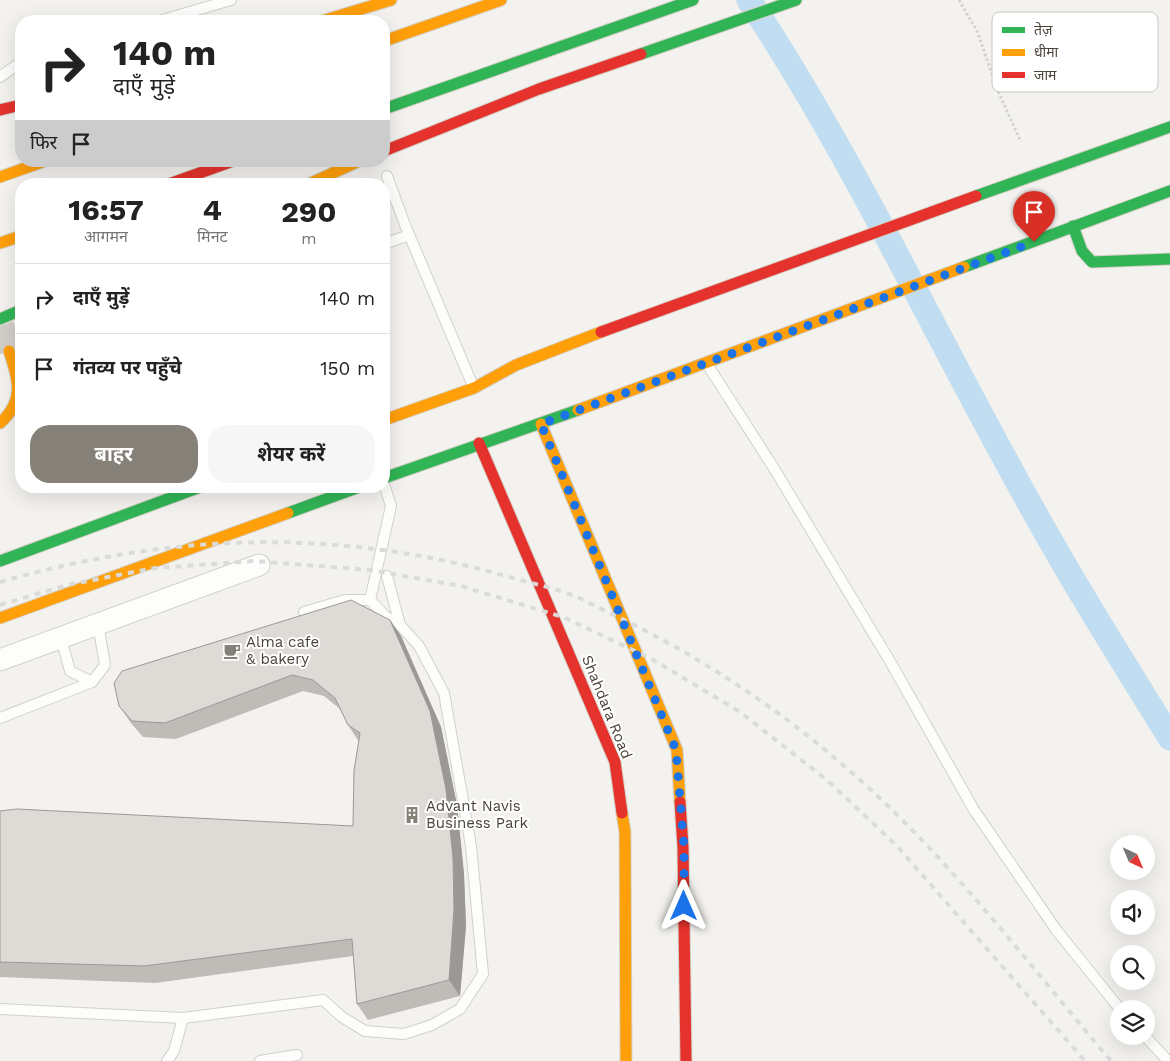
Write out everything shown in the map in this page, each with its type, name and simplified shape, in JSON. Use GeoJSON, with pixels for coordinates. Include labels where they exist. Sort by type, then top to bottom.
{"type":"FeatureCollection","features":[{"type":"Feature","properties":{"kind":"main road"},"geometry":{"type":"LineString","coordinates":[[342,15],[391,0]]}},
{"type":"Feature","properties":{"kind":"main road"},"geometry":{"type":"LineString","coordinates":[[390,39],[501,0]]}},
{"type":"Feature","properties":{"kind":"main road"},"geometry":{"type":"LineString","coordinates":[[390,106],[693,0]]}},
{"type":"Feature","properties":{"kind":"main road"},"geometry":{"type":"LineString","coordinates":[[390,149],[540,90],[796,0]]}},
{"type":"Feature","properties":{"kind":"main road"},"geometry":{"type":"LineString","coordinates":[[0,110],[15,106]]}},
{"type":"Feature","properties":{"kind":"main road"},"geometry":{"type":"LineString","coordinates":[[390,418],[474,388],[516,365],[688,299],[1024,177],[1170,127]]}},
{"type":"Feature","properties":{"kind":"main road"},"geometry":{"type":"LineString","coordinates":[[0,177],[28,167]]}},
{"type":"Feature","properties":{"kind":"main road"},"geometry":{"type":"LineString","coordinates":[[186,178],[216,167]]}},
{"type":"Feature","properties":{"kind":"main road"},"geometry":{"type":"LineString","coordinates":[[322,178],[346,167]]}},
{"type":"Feature","properties":{"kind":"main road"},"geometry":{"type":"LineString","coordinates":[[390,476],[479,443],[541,424],[722,355],[1170,191]]}},
{"type":"Feature","properties":{"kind":"main road"},"geometry":{"type":"LineString","coordinates":[[1073,226],[1086,260],[1092,262],[1170,260]]}},
{"type":"Feature","properties":{"kind":"main road"},"geometry":{"type":"LineString","coordinates":[[0,243],[15,238]]}},
{"type":"Feature","properties":{"kind":"main road"},"geometry":{"type":"LineString","coordinates":[[0,318],[15,312]]}},
{"type":"Feature","properties":{"kind":"main road"},"geometry":{"type":"LineString","coordinates":[[9,351],[15,368]]}},
{"type":"Feature","properties":{"kind":"main road"},"geometry":{"type":"LineString","coordinates":[[0,423],[15,405]]}},
{"type":"Feature","properties":{"kind":"main road"},"geometry":{"type":"LineString","coordinates":[[541,424],[676,750],[684,847],[686,1061]]}},
{"type":"Feature","properties":{"kind":"main road","name":"Shahdara Road"},"geometry":{"type":"LineString","coordinates":[[479,443],[615,762],[625,832],[626,1061]]}},
{"type":"Feature","properties":{"kind":"main road"},"geometry":{"type":"LineString","coordinates":[[0,560],[184,493]]}},
{"type":"Feature","properties":{"kind":"main road"},"geometry":{"type":"LineString","coordinates":[[0,618],[343,493]]}},
{"type":"Feature","properties":{"kind":"street"},"geometry":{"type":"LineString","coordinates":[[0,660],[259,565]]}},
{"type":"Feature","properties":{"kind":"lane"},"geometry":{"type":"LineString","coordinates":[[180,15],[231,0]]}},
{"type":"Feature","properties":{"kind":"lane"},"geometry":{"type":"LineString","coordinates":[[0,78],[15,67]]}},
{"type":"Feature","properties":{"kind":"lane"},"geometry":{"type":"LineString","coordinates":[[390,184],[409,235],[474,388]]}},
{"type":"Feature","properties":{"kind":"lane"},"geometry":{"type":"LineString","coordinates":[[390,242],[409,235]]}},
{"type":"Feature","properties":{"kind":"lane"},"geometry":{"type":"LineString","coordinates":[[706,362],[775,470],[881,646],[974,810],[1057,931],[1113,1000]]}},
{"type":"Feature","properties":{"kind":"lane"},"geometry":{"type":"LineString","coordinates":[[370,600],[391,506],[387,493]]}},
{"type":"Feature","properties":{"kind":"lane"},"geometry":{"type":"LineString","coordinates":[[387,576],[400,625]]}},
{"type":"Feature","properties":{"kind":"lane"},"geometry":{"type":"LineString","coordinates":[[0,1008],[182,1018],[323,1000],[342,1017],[365,1031],[404,1034],[432,1025],[460,1009],[483,974],[471,846],[444,693],[419,646],[400,625],[385,616],[370,600],[345,600],[304,612]]}},
{"type":"Feature","properties":{"kind":"lane"},"geometry":{"type":"LineString","coordinates":[[0,718],[92,682],[105,665],[98,624]]}},
{"type":"Feature","properties":{"kind":"lane"},"geometry":{"type":"LineString","coordinates":[[61,638],[70,671],[92,682]]}},
{"type":"Feature","properties":{"kind":"lane"},"geometry":{"type":"LineString","coordinates":[[167,1061],[174,1051],[182,1018]]}},
{"type":"Feature","properties":{"kind":"lane"},"geometry":{"type":"LineString","coordinates":[[1153,1045],[1168,1061]]}},
{"type":"Feature","properties":{"kind":"lane"},"geometry":{"type":"LineString","coordinates":[[260,1061],[297,1055]]}},
{"type":"Feature","properties":{"kind":"path"},"geometry":{"type":"LineString","coordinates":[[959,0],[977,31],[992,74]]}},
{"type":"Feature","properties":{"kind":"path"},"geometry":{"type":"LineString","coordinates":[[998,92],[1021,142]]}},
{"type":"Feature","properties":{"kind":"building","name":"Advant Navis Business Park"},"geometry":{"type":"Polygon","coordinates":[[[351,600],[390,620],[430,711],[446,789],[453,858],[454,909],[449,980],[357,1004],[352,939],[144,966],[0,962],[0,811],[17,809],[353,826],[354,771],[360,733],[348,725],[335,698],[313,680],[292,675],[165,723],[132,721],[119,706],[114,683],[122,671],[351,600]]]}},
{"type":"Feature","properties":{"kind":"waterway"},"geometry":{"type":"LineString","coordinates":[[749,0],[831,135],[980,414],[1057,552],[1170,738]]}},
{"type":"Feature","properties":{"kind":"tunnel"},"geometry":{"type":"LineString","coordinates":[[0,326],[9,351]]}},
{"type":"Feature","properties":{"kind":"railway"},"geometry":{"type":"LineString","coordinates":[[0,582],[65,565],[129,553],[194,545],[258,542],[322,544],[386,550],[451,562],[572,595],[650,633],[708,666],[764,703],[843,765],[880,798],[950,870],[1111,1061]]}},
{"type":"Feature","properties":{"kind":"railway"},"geometry":{"type":"LineString","coordinates":[[0,605],[67,585],[155,568],[254,561],[370,570],[461,586],[563,617],[650,658],[740,712],[828,781],[897,846],[1085,1061]]}},
{"type":"Feature","properties":{"kind":"traffic: fast"},"geometry":{"type":"LineString","coordinates":[[390,107],[693,0]]}},
{"type":"Feature","properties":{"kind":"traffic: fast"},"geometry":{"type":"LineString","coordinates":[[641,54],[796,0]]}},
{"type":"Feature","properties":{"kind":"traffic: fast"},"geometry":{"type":"LineString","coordinates":[[976,196],[1170,127]]}},
{"type":"Feature","properties":{"kind":"traffic: fast"},"geometry":{"type":"LineString","coordinates":[[964,267],[1170,191]]}},
{"type":"Feature","properties":{"kind":"traffic: fast"},"geometry":{"type":"LineString","coordinates":[[1073,226],[1082,251],[1092,262],[1170,259]]}},
{"type":"Feature","properties":{"kind":"traffic: fast"},"geometry":{"type":"LineString","coordinates":[[0,319],[15,313]]}},
{"type":"Feature","properties":{"kind":"traffic: fast"},"geometry":{"type":"LineString","coordinates":[[390,476],[578,410]]}},
{"type":"Feature","properties":{"kind":"traffic: fast"},"geometry":{"type":"LineString","coordinates":[[0,561],[184,493]]}},
{"type":"Feature","properties":{"kind":"traffic: fast"},"geometry":{"type":"LineString","coordinates":[[288,513],[343,493]]}},
{"type":"Feature","properties":{"kind":"traffic: slow"},"geometry":{"type":"LineString","coordinates":[[342,15],[391,0]]}},
{"type":"Feature","properties":{"kind":"traffic: slow"},"geometry":{"type":"LineString","coordinates":[[390,39],[501,0]]}},
{"type":"Feature","properties":{"kind":"traffic: slow"},"geometry":{"type":"LineString","coordinates":[[0,177],[28,167]]}},
{"type":"Feature","properties":{"kind":"traffic: slow"},"geometry":{"type":"LineString","coordinates":[[322,178],[346,167]]}},
{"type":"Feature","properties":{"kind":"traffic: slow"},"geometry":{"type":"LineString","coordinates":[[0,243],[15,238]]}},
{"type":"Feature","properties":{"kind":"traffic: slow"},"geometry":{"type":"LineString","coordinates":[[578,410],[964,267]]}},
{"type":"Feature","properties":{"kind":"traffic: slow"},"geometry":{"type":"LineString","coordinates":[[390,418],[474,388],[516,365],[601,332]]}},
{"type":"Feature","properties":{"kind":"traffic: slow"},"geometry":{"type":"LineString","coordinates":[[9,351],[15,371]]}},
{"type":"Feature","properties":{"kind":"traffic: slow"},"geometry":{"type":"LineString","coordinates":[[0,423],[8,415],[15,401]]}},
{"type":"Feature","properties":{"kind":"traffic: slow"},"geometry":{"type":"LineString","coordinates":[[541,424],[677,750],[680,802]]}},
{"type":"Feature","properties":{"kind":"traffic: slow"},"geometry":{"type":"LineString","coordinates":[[0,618],[288,513]]}},
{"type":"Feature","properties":{"kind":"traffic: slow"},"geometry":{"type":"LineString","coordinates":[[622,813],[625,832],[626,1061]]}},
{"type":"Feature","properties":{"kind":"traffic: jam"},"geometry":{"type":"LineString","coordinates":[[390,149],[539,89],[641,54]]}},
{"type":"Feature","properties":{"kind":"traffic: jam"},"geometry":{"type":"LineString","coordinates":[[0,110],[15,106]]}},
{"type":"Feature","properties":{"kind":"traffic: jam"},"geometry":{"type":"LineString","coordinates":[[186,178],[216,167]]}},
{"type":"Feature","properties":{"kind":"traffic: jam"},"geometry":{"type":"LineString","coordinates":[[601,332],[976,196]]}},
{"type":"Feature","properties":{"kind":"traffic: jam"},"geometry":{"type":"LineString","coordinates":[[479,443],[615,762],[622,813]]}},
{"type":"Feature","properties":{"kind":"traffic: jam"},"geometry":{"type":"LineString","coordinates":[[680,802],[683,847],[686,1061]]}},
{"type":"Feature","properties":{"kind":"place","name":"Alma cafe & bakery"},"geometry":{"type":"Point","coordinates":[232,651]}},
{"type":"Feature","properties":{"kind":"place","name":"Advant Navis Business Park"},"geometry":{"type":"Point","coordinates":[412,815]}},
{"type":"Feature","properties":{"kind":"route"},"geometry":{"type":"LineString","coordinates":[[684,906],[684,847],[676,750],[541,424],[722,355],[1034,242]]}}]}
